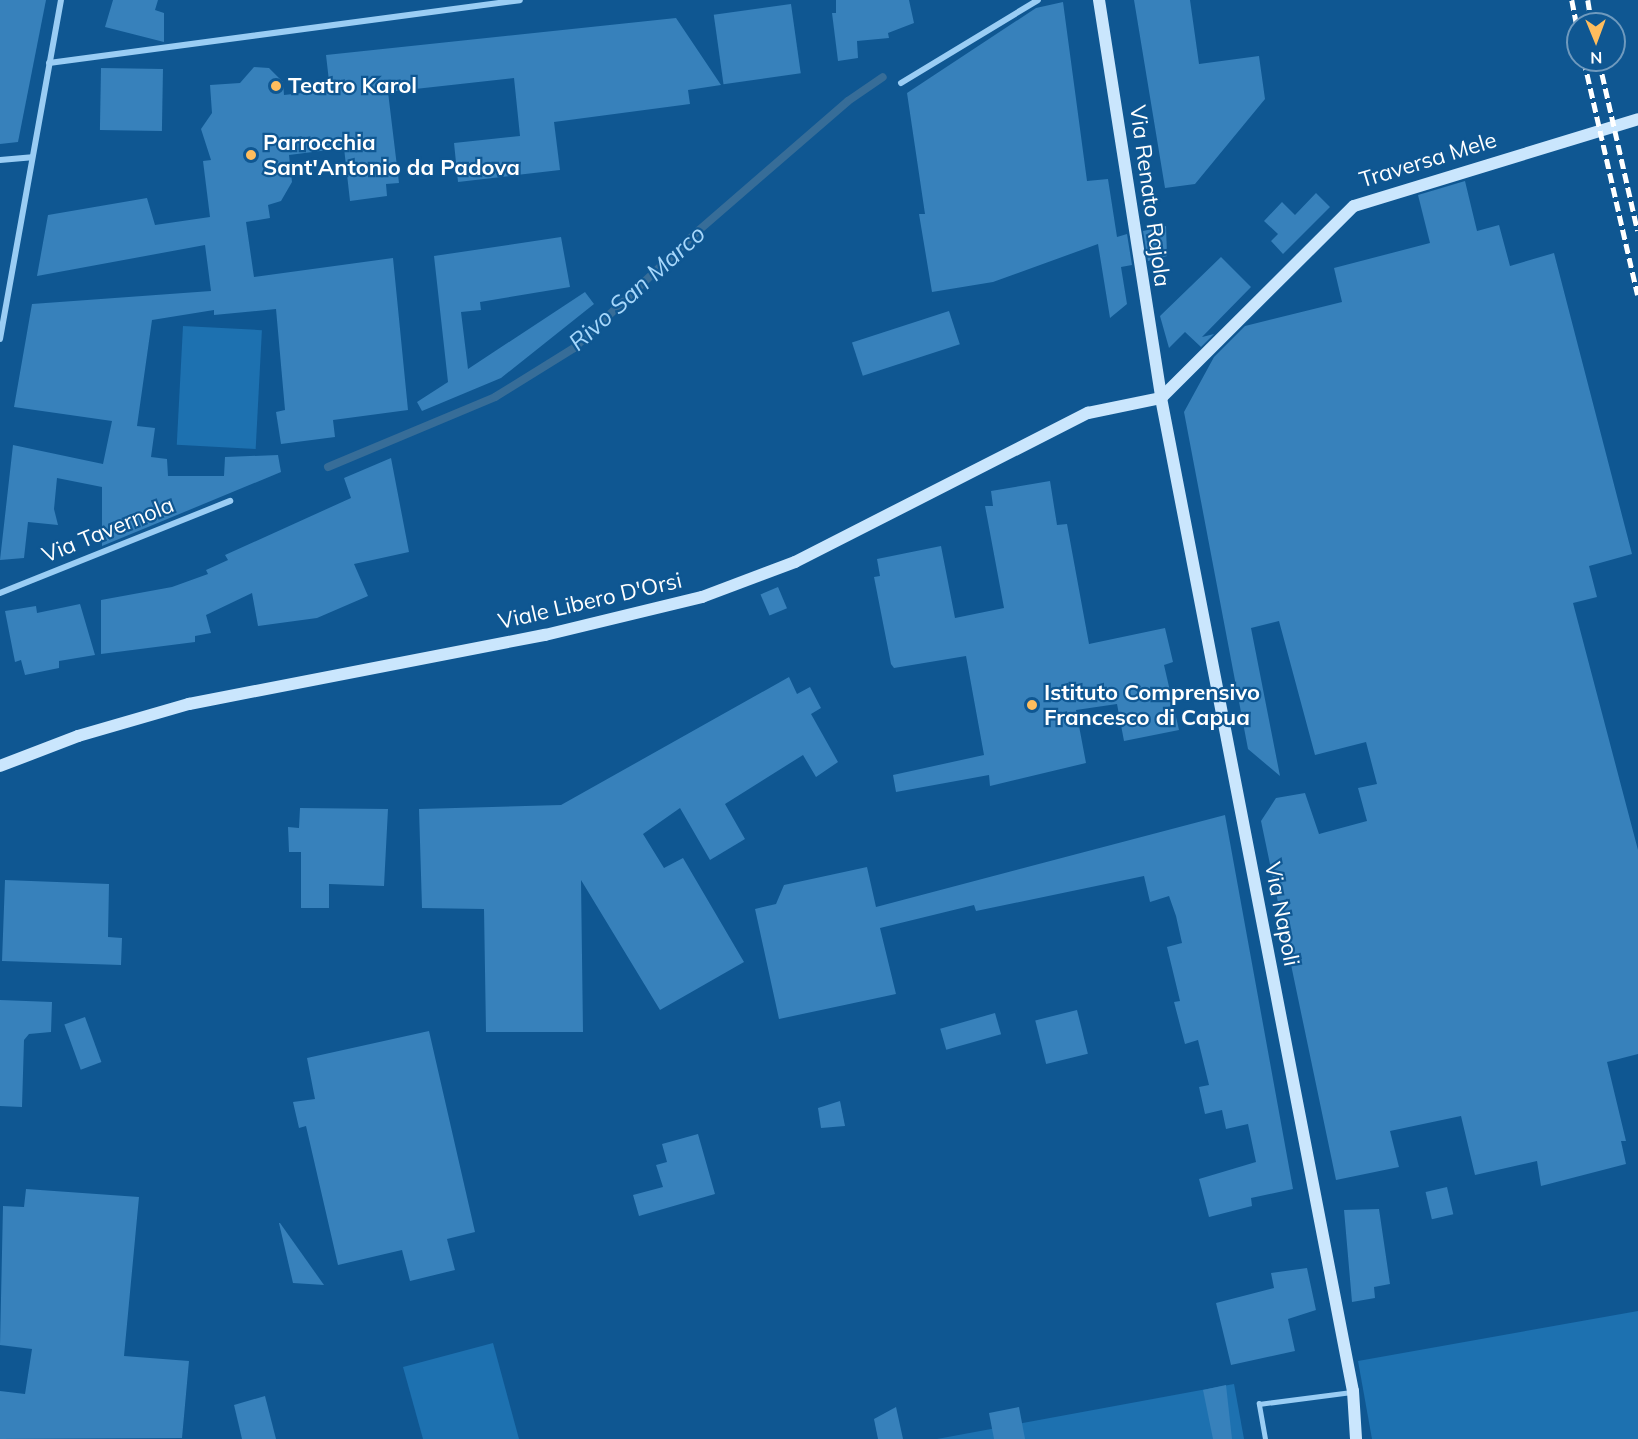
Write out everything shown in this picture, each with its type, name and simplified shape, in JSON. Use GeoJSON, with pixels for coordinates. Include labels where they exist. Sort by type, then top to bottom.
{"type":"FeatureCollection","features":[{"type":"Feature","properties":{"kind":"street"},"geometry":{"type":"LineString","coordinates":[[0,339],[61,0]]}},
{"type":"Feature","properties":{"kind":"street"},"geometry":{"type":"LineString","coordinates":[[50,63],[520,0]]}},
{"type":"Feature","properties":{"kind":"street"},"geometry":{"type":"LineString","coordinates":[[901,83],[1038,0]]}},
{"type":"Feature","properties":{"kind":"street","name":"Via Renato Rajola"},"geometry":{"type":"LineString","coordinates":[[1099,0],[1161,398]]}},
{"type":"Feature","properties":{"kind":"street","name":"Traversa Mele"},"geometry":{"type":"LineString","coordinates":[[1161,398],[1354,206],[1638,119]]}},
{"type":"Feature","properties":{"kind":"street"},"geometry":{"type":"LineString","coordinates":[[0,160],[32,157]]}},
{"type":"Feature","properties":{"kind":"street","name":"Viale Libero D'Orsi"},"geometry":{"type":"LineString","coordinates":[[2,767],[78,736],[189,704],[545,634],[702,597],[795,562],[1088,413],[1161,398]]}},
{"type":"Feature","properties":{"kind":"street","name":"Via Napoli"},"geometry":{"type":"LineString","coordinates":[[1161,398],[1353,1391],[1356,1439]]}},
{"type":"Feature","properties":{"kind":"street","name":"Via Tavernola"},"geometry":{"type":"LineString","coordinates":[[0,593],[230,501]]}},
{"type":"Feature","properties":{"kind":"lane"},"geometry":{"type":"LineString","coordinates":[[1265,1439],[1259,1404],[1353,1391]]}},
{"type":"Feature","properties":{"kind":"shaded area"},"geometry":{"type":"Polygon","coordinates":[[[183,326],[262,330],[256,449],[177,445],[183,326]]]}},
{"type":"Feature","properties":{"kind":"shaded area"},"geometry":{"type":"Polygon","coordinates":[[[1638,1311],[1638,1439],[1372,1439],[1358,1361],[1638,1311]]]}},
{"type":"Feature","properties":{"kind":"shaded area"},"geometry":{"type":"Polygon","coordinates":[[[493,1343],[519,1439],[423,1439],[403,1367],[493,1343]]]}},
{"type":"Feature","properties":{"kind":"shaded area"},"geometry":{"type":"Polygon","coordinates":[[[1234,1384],[1244,1439],[937,1439],[1234,1384]]]}},
{"type":"Feature","properties":{"kind":"building"},"geometry":{"type":"Polygon","coordinates":[[[0,0],[46,0],[18,142],[0,144],[0,0]]]}},
{"type":"Feature","properties":{"kind":"building"},"geometry":{"type":"Polygon","coordinates":[[[113,0],[158,0],[155,10],[164,13],[164,42],[105,27],[113,0]]]}},
{"type":"Feature","properties":{"kind":"building"},"geometry":{"type":"Polygon","coordinates":[[[836,0],[909,0],[914,23],[888,33],[889,38],[857,41],[858,58],[838,61],[832,13],[836,13],[836,0]]]}},
{"type":"Feature","properties":{"kind":"building"},"geometry":{"type":"Polygon","coordinates":[[[1134,0],[1190,0],[1199,64],[1259,56],[1265,99],[1195,184],[1165,188],[1134,0]]]}},
{"type":"Feature","properties":{"kind":"building"},"geometry":{"type":"Polygon","coordinates":[[[1063,2],[1087,181],[1108,179],[1117,237],[1127,234],[1132,265],[1121,267],[1127,304],[1110,318],[1098,244],[993,282],[932,292],[919,214],[925,214],[907,93],[1036,8],[1063,2]]]}},
{"type":"Feature","properties":{"kind":"building"},"geometry":{"type":"Polygon","coordinates":[[[791,4],[801,73],[724,84],[714,15],[791,4]]]}},
{"type":"Feature","properties":{"kind":"building"},"geometry":{"type":"Polygon","coordinates":[[[676,18],[721,85],[688,90],[690,104],[554,122],[560,170],[458,182],[454,143],[520,136],[514,78],[388,92],[399,183],[386,184],[387,196],[350,201],[344,148],[289,155],[292,182],[281,201],[268,205],[270,218],[246,222],[254,277],[393,258],[408,410],[333,420],[335,437],[281,444],[276,412],[285,410],[276,309],[214,315],[214,310],[152,320],[137,426],[155,428],[151,457],[167,459],[168,476],[224,476],[225,457],[278,455],[281,472],[102,546],[102,487],[57,478],[54,509],[58,525],[28,522],[24,558],[0,560],[13,445],[103,464],[112,421],[14,407],[32,304],[211,291],[205,245],[37,276],[48,215],[147,198],[155,225],[210,217],[203,161],[211,160],[201,129],[212,113],[210,85],[240,83],[254,67],[269,68],[283,82],[284,95],[330,90],[326,55],[676,18]]]}},
{"type":"Feature","properties":{"kind":"building"},"geometry":{"type":"Polygon","coordinates":[[[101,68],[163,69],[162,131],[100,130],[101,68]]]}},
{"type":"Feature","properties":{"kind":"building"},"geometry":{"type":"Polygon","coordinates":[[[1465,181],[1477,231],[1499,225],[1510,266],[1554,253],[1632,554],[1589,566],[1597,597],[1573,603],[1638,850],[1638,1054],[1607,1062],[1626,1141],[1621,1141],[1626,1164],[1541,1186],[1537,1161],[1475,1175],[1461,1116],[1390,1131],[1399,1167],[1336,1180],[1261,821],[1276,798],[1305,793],[1319,834],[1367,821],[1358,788],[1377,784],[1366,742],[1315,755],[1279,621],[1251,628],[1280,776],[1248,749],[1184,412],[1214,357],[1245,326],[1342,302],[1334,268],[1430,243],[1418,195],[1465,181]]]}},
{"type":"Feature","properties":{"kind":"building"},"geometry":{"type":"Polygon","coordinates":[[[1316,193],[1330,207],[1283,254],[1271,241],[1278,234],[1264,221],[1282,202],[1295,215],[1316,193]]]}},
{"type":"Feature","properties":{"kind":"building"},"geometry":{"type":"Polygon","coordinates":[[[1166,226],[1167,256],[1148,261],[1143,231],[1166,226]]]}},
{"type":"Feature","properties":{"kind":"building"},"geometry":{"type":"Polygon","coordinates":[[[561,237],[570,287],[480,302],[481,310],[461,312],[468,369],[585,292],[594,304],[501,378],[422,411],[417,402],[448,382],[434,256],[561,237]]]}},
{"type":"Feature","properties":{"kind":"building"},"geometry":{"type":"Polygon","coordinates":[[[1221,257],[1251,287],[1202,337],[1214,334],[1201,347],[1185,332],[1169,348],[1160,316],[1221,257]]]}},
{"type":"Feature","properties":{"kind":"building"},"geometry":{"type":"Polygon","coordinates":[[[949,311],[960,344],[863,376],[852,343],[949,311]]]}},
{"type":"Feature","properties":{"kind":"building"},"geometry":{"type":"Polygon","coordinates":[[[391,458],[409,552],[354,564],[368,596],[317,618],[258,626],[252,593],[206,615],[211,633],[195,636],[195,642],[101,654],[101,600],[172,587],[208,574],[206,570],[228,560],[225,555],[351,498],[344,478],[391,458]]]}},
{"type":"Feature","properties":{"kind":"building"},"geometry":{"type":"Polygon","coordinates":[[[1050,481],[1057,525],[1067,524],[1089,644],[1165,628],[1173,662],[1164,665],[1179,730],[1124,741],[1117,704],[1076,710],[1086,763],[990,786],[989,775],[896,792],[893,775],[984,755],[966,656],[894,668],[891,664],[874,577],[880,576],[877,559],[941,546],[955,618],[1004,608],[985,506],[993,506],[991,491],[1050,481]]]}},
{"type":"Feature","properties":{"kind":"building"},"geometry":{"type":"Polygon","coordinates":[[[778,587],[787,608],[769,616],[761,594],[778,587]]]}},
{"type":"Feature","properties":{"kind":"building"},"geometry":{"type":"Polygon","coordinates":[[[80,604],[95,655],[59,661],[59,668],[25,675],[21,660],[15,662],[5,611],[36,606],[37,613],[80,604]]]}},
{"type":"Feature","properties":{"kind":"building"},"geometry":{"type":"Polygon","coordinates":[[[789,677],[797,694],[810,687],[821,708],[811,714],[838,762],[816,777],[803,755],[725,804],[745,839],[710,860],[680,808],[643,834],[664,868],[683,858],[744,962],[660,1010],[581,880],[583,1032],[486,1032],[484,909],[422,908],[419,809],[561,805],[789,677]]]}},
{"type":"Feature","properties":{"kind":"building"},"geometry":{"type":"Polygon","coordinates":[[[300,808],[388,809],[384,886],[329,884],[329,908],[301,908],[301,852],[289,852],[288,827],[299,828],[300,808]]]}},
{"type":"Feature","properties":{"kind":"building"},"geometry":{"type":"Polygon","coordinates":[[[1225,815],[1293,1189],[1251,1198],[1252,1206],[1209,1217],[1199,1179],[1256,1162],[1248,1124],[1226,1129],[1222,1110],[1205,1114],[1199,1087],[1209,1085],[1198,1040],[1185,1044],[1174,1002],[1180,1001],[1167,947],[1182,943],[1176,916],[1169,896],[1150,902],[1144,876],[976,911],[974,905],[880,928],[896,994],[779,1019],[755,909],[776,904],[784,885],[867,867],[876,907],[1225,815]]]}},
{"type":"Feature","properties":{"kind":"building"},"geometry":{"type":"Polygon","coordinates":[[[5,880],[109,884],[108,937],[122,938],[121,965],[2,961],[5,880]]]}},
{"type":"Feature","properties":{"kind":"building"},"geometry":{"type":"Polygon","coordinates":[[[0,1000],[52,1002],[51,1032],[29,1034],[24,1040],[22,1107],[0,1106],[0,1000]]]}},
{"type":"Feature","properties":{"kind":"building"},"geometry":{"type":"Polygon","coordinates":[[[1077,1010],[1088,1054],[1046,1064],[1035,1020],[1077,1010]]]}},
{"type":"Feature","properties":{"kind":"building"},"geometry":{"type":"Polygon","coordinates":[[[995,1013],[1001,1034],[946,1050],[940,1029],[995,1013]]]}},
{"type":"Feature","properties":{"kind":"building"},"geometry":{"type":"Polygon","coordinates":[[[85,1017],[101,1062],[81,1070],[64,1025],[85,1017]]]}},
{"type":"Feature","properties":{"kind":"building"},"geometry":{"type":"Polygon","coordinates":[[[429,1031],[475,1232],[447,1239],[455,1270],[410,1281],[402,1250],[338,1265],[306,1126],[299,1128],[293,1102],[315,1099],[307,1058],[429,1031]]]}},
{"type":"Feature","properties":{"kind":"building"},"geometry":{"type":"Polygon","coordinates":[[[840,1101],[845,1126],[821,1128],[818,1108],[840,1101]]]}},
{"type":"Feature","properties":{"kind":"building"},"geometry":{"type":"Polygon","coordinates":[[[698,1134],[715,1194],[639,1216],[633,1195],[663,1187],[656,1165],[667,1162],[662,1144],[698,1134]]]}},
{"type":"Feature","properties":{"kind":"building"},"geometry":{"type":"Polygon","coordinates":[[[1447,1187],[1453,1214],[1432,1219],[1426,1192],[1447,1187]]]}},
{"type":"Feature","properties":{"kind":"building"},"geometry":{"type":"Polygon","coordinates":[[[26,1189],[139,1197],[124,1356],[189,1361],[182,1438],[0,1439],[0,1391],[25,1394],[32,1349],[0,1345],[3,1206],[24,1207],[26,1189]]]}},
{"type":"Feature","properties":{"kind":"building"},"geometry":{"type":"Polygon","coordinates":[[[1379,1209],[1390,1284],[1374,1287],[1375,1298],[1352,1302],[1344,1210],[1379,1209]]]}},
{"type":"Feature","properties":{"kind":"building"},"geometry":{"type":"Polygon","coordinates":[[[280,1223],[324,1285],[293,1283],[280,1223]]]}},
{"type":"Feature","properties":{"kind":"building"},"geometry":{"type":"Polygon","coordinates":[[[1307,1268],[1316,1310],[1288,1319],[1295,1351],[1231,1365],[1216,1303],[1274,1288],[1271,1273],[1307,1268]]]}},
{"type":"Feature","properties":{"kind":"building"},"geometry":{"type":"Polygon","coordinates":[[[1226,1385],[1232,1439],[1213,1439],[1203,1390],[1226,1385]]]}},
{"type":"Feature","properties":{"kind":"building"},"geometry":{"type":"Polygon","coordinates":[[[265,1396],[276,1439],[242,1439],[234,1405],[265,1396]]]}},
{"type":"Feature","properties":{"kind":"building"},"geometry":{"type":"Polygon","coordinates":[[[896,1407],[903,1439],[878,1439],[874,1419],[896,1407]]]}},
{"type":"Feature","properties":{"kind":"building"},"geometry":{"type":"Polygon","coordinates":[[[1019,1407],[1025,1439],[994,1439],[989,1413],[1019,1407]]]}},
{"type":"Feature","properties":{"kind":"waterway","name":"Rivo San Marco"},"geometry":{"type":"LineString","coordinates":[[328,467],[495,397],[574,348],[698,231],[848,101],[883,77]]}},
{"type":"Feature","properties":{"kind":"railway"},"geometry":{"type":"LineString","coordinates":[[1572,0],[1574,12]]}},
{"type":"Feature","properties":{"kind":"railway"},"geometry":{"type":"LineString","coordinates":[[1588,0],[1590,12]]}},
{"type":"Feature","properties":{"kind":"railway"},"geometry":{"type":"LineString","coordinates":[[1587,72],[1638,295]]}},
{"type":"Feature","properties":{"kind":"railway"},"geometry":{"type":"LineString","coordinates":[[1602,72],[1638,231]]}},
{"type":"Feature","properties":{"kind":"place","name":"Teatro Karol"},"geometry":{"type":"Point","coordinates":[276,86]}},
{"type":"Feature","properties":{"kind":"place","name":"Parrocchia Sant'Antonio da Padova"},"geometry":{"type":"Point","coordinates":[251,155]}},
{"type":"Feature","properties":{"kind":"place","name":"Istituto Comprensivo Francesco di Capua"},"geometry":{"type":"Point","coordinates":[1032,705]}}]}
